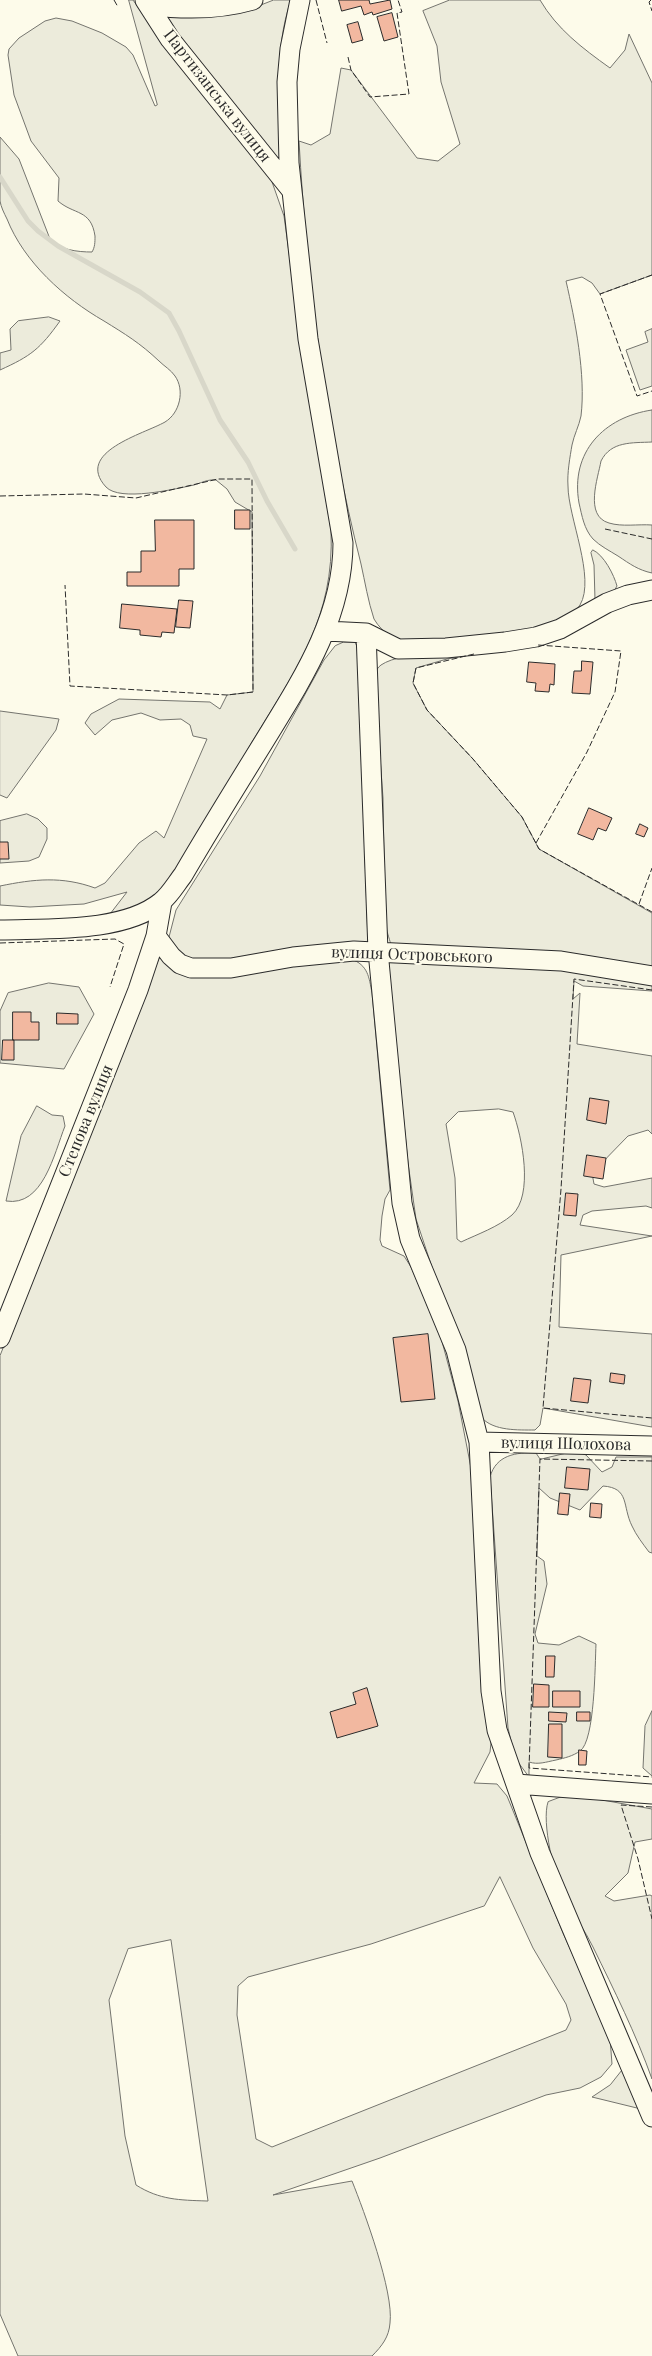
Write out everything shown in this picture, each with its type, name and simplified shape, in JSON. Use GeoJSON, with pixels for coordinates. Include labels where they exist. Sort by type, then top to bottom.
{"type":"FeatureCollection","features":[{"type":"Feature","properties":{"kind":"street"},"geometry":{"type":"LineString","coordinates":[[147,2],[175,9],[203,9],[253,0]]}},
{"type":"Feature","properties":{"kind":"street"},"geometry":{"type":"LineString","coordinates":[[0,930],[54,928],[112,922],[138,915],[162,902],[183,875],[291,697],[326,631],[339,590],[343,566],[342,528],[308,340],[292,191],[287,82],[292,39],[300,0]]}},
{"type":"Feature","properties":{"kind":"street","name":"Партизанська вулиця"},"geometry":{"type":"LineString","coordinates":[[147,2],[170,39],[292,191]]}},
{"type":"Feature","properties":{"kind":"street"},"geometry":{"type":"LineString","coordinates":[[326,631],[366,633],[398,649],[446,648],[505,642],[536,637],[560,629],[608,603],[628,595],[652,590]]}},
{"type":"Feature","properties":{"kind":"street"},"geometry":{"type":"LineString","coordinates":[[366,633],[378,952],[402,1203],[410,1239],[456,1350],[479,1442],[491,1691],[497,1730],[540,1852],[652,2117]]}},
{"type":"Feature","properties":{"kind":"street","name":"Степова вулиця"},"geometry":{"type":"LineString","coordinates":[[0,1338],[138,990],[156,936],[162,902]]}},
{"type":"Feature","properties":{"kind":"street","name":"вулиця Островського"},"geometry":{"type":"LineString","coordinates":[[156,936],[171,956],[180,964],[190,968],[232,968],[333,952],[378,952],[561,961],[652,976]]}},
{"type":"Feature","properties":{"kind":"street","name":"вулиця Шолохова"},"geometry":{"type":"LineString","coordinates":[[479,1442],[652,1446]]}},
{"type":"Feature","properties":{"kind":"street"},"geometry":{"type":"LineString","coordinates":[[516,1784],[652,1794]]}},
{"type":"Feature","properties":{"kind":"shaded area"},"geometry":{"type":"Polygon","coordinates":[[[129,0],[133,0],[166,47],[271,179],[284,216],[307,384],[331,530],[331,561],[319,617],[297,667],[174,876],[159,893],[146,903],[132,909],[110,914],[127,892],[84,904],[30,907],[0,905],[0,886],[59,880],[95,888],[105,883],[139,843],[156,831],[164,838],[207,739],[193,736],[190,725],[181,719],[160,720],[141,713],[112,720],[95,735],[85,723],[91,714],[119,699],[210,702],[220,709],[227,695],[253,692],[252,512],[235,502],[227,489],[216,480],[135,494],[123,494],[106,487],[98,475],[99,464],[105,454],[116,446],[170,418],[179,401],[180,388],[178,382],[172,372],[145,349],[89,312],[47,278],[14,235],[0,201],[0,137],[19,159],[50,239],[58,246],[64,248],[92,252],[95,236],[90,221],[58,201],[59,178],[31,141],[14,95],[8,55],[9,49],[19,38],[45,21],[56,18],[72,21],[102,33],[126,47],[133,55],[155,106],[157,105],[129,0]]]}},
{"type":"Feature","properties":{"kind":"shaded area"},"geometry":{"type":"Polygon","coordinates":[[[274,0],[291,0],[285,20],[280,60],[280,161],[197,63],[164,14],[258,6],[274,0]]]}},
{"type":"Feature","properties":{"kind":"shaded area"},"geometry":{"type":"Polygon","coordinates":[[[450,0],[540,0],[562,29],[610,68],[625,50],[629,34],[652,83],[652,275],[600,294],[592,283],[582,277],[566,281],[576,330],[582,383],[581,416],[572,445],[568,481],[569,499],[585,579],[584,593],[580,605],[571,614],[542,627],[506,634],[423,642],[401,639],[382,629],[374,619],[368,598],[328,407],[307,248],[299,141],[311,145],[330,134],[341,68],[351,70],[417,158],[438,161],[460,144],[441,82],[437,46],[423,11],[450,0]]]}},
{"type":"Feature","properties":{"kind":"shaded area"},"geometry":{"type":"Polygon","coordinates":[[[49,317],[60,321],[47,338],[27,356],[0,370],[0,353],[11,350],[10,329],[18,321],[49,317]]]}},
{"type":"Feature","properties":{"kind":"shaded area"},"geometry":{"type":"Polygon","coordinates":[[[652,329],[652,386],[640,390],[626,350],[648,342],[645,332],[652,329]]]}},
{"type":"Feature","properties":{"kind":"shaded area"},"geometry":{"type":"Polygon","coordinates":[[[652,410],[652,442],[623,444],[616,446],[605,454],[601,461],[594,496],[597,513],[601,519],[609,523],[652,525],[652,573],[634,566],[593,539],[585,527],[582,517],[578,485],[580,468],[585,453],[594,440],[605,429],[619,420],[652,410]]]}},
{"type":"Feature","properties":{"kind":"shaded area"},"geometry":{"type":"Polygon","coordinates":[[[593,550],[605,561],[617,586],[614,591],[595,600],[594,565],[591,553],[593,550]]]}},
{"type":"Feature","properties":{"kind":"shaded area"},"geometry":{"type":"Polygon","coordinates":[[[344,642],[355,642],[358,649],[368,943],[225,963],[183,958],[171,945],[169,937],[176,910],[260,776],[324,660],[335,646],[344,642]]]}},
{"type":"Feature","properties":{"kind":"shaded area"},"geometry":{"type":"Polygon","coordinates":[[[499,650],[447,659],[416,668],[413,683],[427,710],[473,759],[522,817],[539,849],[652,913],[652,991],[583,986],[574,981],[573,999],[580,993],[577,1044],[652,1056],[652,1134],[648,1130],[628,1136],[592,1173],[594,1184],[604,1187],[652,1178],[652,1208],[646,1206],[592,1211],[583,1215],[580,1225],[652,1236],[561,1255],[559,1327],[652,1334],[652,1427],[543,1408],[540,1425],[535,1430],[500,1428],[482,1418],[416,1219],[408,1163],[388,966],[391,944],[385,922],[383,798],[374,674],[381,665],[405,656],[438,652],[499,650]],[[499,1109],[458,1112],[446,1124],[455,1178],[457,1239],[461,1242],[501,1223],[512,1215],[519,1206],[523,1194],[524,1165],[520,1136],[513,1112],[499,1109]]]}},
{"type":"Feature","properties":{"kind":"shaded area"},"geometry":{"type":"Polygon","coordinates":[[[0,711],[59,719],[56,730],[7,798],[0,795],[0,711]]]}},
{"type":"Feature","properties":{"kind":"shaded area"},"geometry":{"type":"Polygon","coordinates":[[[27,814],[38,819],[47,828],[47,839],[39,857],[29,861],[0,863],[0,821],[27,814]]]}},
{"type":"Feature","properties":{"kind":"shaded area"},"geometry":{"type":"Polygon","coordinates":[[[161,954],[164,959],[351,959],[361,965],[369,977],[372,993],[390,1190],[385,1199],[380,1240],[382,1246],[404,1256],[411,1267],[440,1334],[458,1401],[471,1468],[491,1743],[490,1752],[474,1783],[497,1784],[507,1796],[563,1933],[610,2038],[612,2064],[601,2077],[580,2088],[546,2095],[380,2158],[273,2195],[352,2181],[364,2211],[383,2272],[390,2309],[387,2337],[372,2356],[18,2356],[0,2314],[0,1356],[161,954]],[[500,1877],[484,1906],[371,1944],[248,1977],[238,1986],[237,2015],[256,2139],[272,2147],[566,2030],[571,2020],[566,2004],[533,1948],[500,1877]],[[171,1940],[128,1949],[109,2000],[125,2136],[136,2185],[153,2194],[162,2196],[208,2201],[171,1940]]]}},
{"type":"Feature","properties":{"kind":"shaded area"},"geometry":{"type":"Polygon","coordinates":[[[49,983],[79,987],[94,1014],[64,1069],[0,1063],[0,1011],[8,993],[49,983]]]}},
{"type":"Feature","properties":{"kind":"shaded area"},"geometry":{"type":"Polygon","coordinates":[[[37,1106],[52,1115],[63,1116],[65,1126],[51,1164],[38,1187],[29,1196],[19,1201],[6,1201],[21,1136],[37,1106]]]}},
{"type":"Feature","properties":{"kind":"shaded area"},"geometry":{"type":"Polygon","coordinates":[[[576,1451],[586,1455],[602,1472],[612,1467],[616,1457],[652,1457],[652,1553],[649,1552],[634,1529],[629,1519],[624,1499],[618,1490],[603,1486],[580,1510],[550,1498],[539,1488],[537,1556],[544,1561],[547,1584],[535,1634],[538,1643],[559,1645],[579,1636],[596,1644],[593,1701],[589,1733],[585,1744],[580,1751],[566,1758],[542,1763],[529,1762],[529,1777],[515,1758],[508,1728],[490,1477],[502,1459],[514,1454],[536,1453],[540,1459],[576,1451]]]}},
{"type":"Feature","properties":{"kind":"shaded area"},"geometry":{"type":"Polygon","coordinates":[[[652,1711],[652,1776],[643,1768],[645,1726],[652,1711]]]}},
{"type":"Feature","properties":{"kind":"shaded area"},"geometry":{"type":"Polygon","coordinates":[[[569,1794],[652,1809],[652,1839],[635,1842],[628,1873],[605,1896],[614,1901],[652,1896],[652,2079],[617,1996],[590,1941],[564,1898],[557,1877],[550,1850],[546,1811],[548,1802],[569,1794]]]}},
{"type":"Feature","properties":{"kind":"shaded area"},"geometry":{"type":"Polygon","coordinates":[[[624,2068],[641,2109],[592,2097],[610,2085],[624,2068]]]}},
{"type":"Feature","properties":{"kind":"building"},"geometry":{"type":"Polygon","coordinates":[[[339,0],[369,0],[370,4],[390,0],[392,9],[373,15],[372,12],[364,15],[361,6],[342,11],[339,0]]]}},
{"type":"Feature","properties":{"kind":"building"},"geometry":{"type":"Polygon","coordinates":[[[392,13],[398,37],[384,41],[377,17],[392,13]]]}},
{"type":"Feature","properties":{"kind":"building"},"geometry":{"type":"Polygon","coordinates":[[[358,22],[363,40],[352,43],[347,25],[358,22]]]}},
{"type":"Feature","properties":{"kind":"building"},"geometry":{"type":"Polygon","coordinates":[[[235,510],[250,510],[250,529],[235,529],[235,510]]]}},
{"type":"Feature","properties":{"kind":"building"},"geometry":{"type":"Polygon","coordinates":[[[155,520],[194,520],[194,569],[179,569],[179,586],[127,586],[127,572],[141,572],[141,551],[155,551],[155,520]]]}},
{"type":"Feature","properties":{"kind":"building"},"geometry":{"type":"Polygon","coordinates":[[[179,600],[193,601],[190,628],[176,627],[179,600]]]}},
{"type":"Feature","properties":{"kind":"building"},"geometry":{"type":"Polygon","coordinates":[[[122,604],[177,609],[174,633],[162,632],[161,637],[140,635],[140,630],[120,628],[122,604]]]}},
{"type":"Feature","properties":{"kind":"building"},"geometry":{"type":"Polygon","coordinates":[[[582,661],[593,662],[590,694],[572,693],[574,671],[581,671],[582,661]]]}},
{"type":"Feature","properties":{"kind":"building"},"geometry":{"type":"Polygon","coordinates":[[[529,662],[555,664],[554,685],[550,684],[549,692],[535,691],[536,683],[527,682],[529,662]]]}},
{"type":"Feature","properties":{"kind":"building"},"geometry":{"type":"Polygon","coordinates":[[[589,808],[612,818],[606,831],[598,828],[593,840],[578,834],[589,808]]]}},
{"type":"Feature","properties":{"kind":"building"},"geometry":{"type":"Polygon","coordinates":[[[640,824],[648,828],[644,837],[636,834],[640,824]]]}},
{"type":"Feature","properties":{"kind":"building"},"geometry":{"type":"Polygon","coordinates":[[[0,842],[8,842],[9,859],[0,859],[0,842]]]}},
{"type":"Feature","properties":{"kind":"building"},"geometry":{"type":"Polygon","coordinates":[[[13,1012],[31,1012],[31,1022],[39,1022],[39,1040],[13,1040],[13,1012]]]}},
{"type":"Feature","properties":{"kind":"building"},"geometry":{"type":"Polygon","coordinates":[[[57,1013],[78,1014],[78,1024],[57,1024],[57,1013]]]}},
{"type":"Feature","properties":{"kind":"building"},"geometry":{"type":"Polygon","coordinates":[[[3,1040],[14,1040],[14,1060],[2,1060],[3,1040]]]}},
{"type":"Feature","properties":{"kind":"building"},"geometry":{"type":"Polygon","coordinates":[[[590,1098],[609,1101],[606,1124],[587,1120],[590,1098]]]}},
{"type":"Feature","properties":{"kind":"building"},"geometry":{"type":"Polygon","coordinates":[[[587,1155],[606,1158],[603,1179],[584,1176],[587,1155]]]}},
{"type":"Feature","properties":{"kind":"building"},"geometry":{"type":"Polygon","coordinates":[[[566,1193],[578,1194],[576,1216],[564,1215],[566,1193]]]}},
{"type":"Feature","properties":{"kind":"building"},"geometry":{"type":"Polygon","coordinates":[[[428,1334],[435,1399],[401,1402],[393,1338],[428,1334]]]}},
{"type":"Feature","properties":{"kind":"building"},"geometry":{"type":"Polygon","coordinates":[[[611,1373],[625,1375],[624,1384],[610,1382],[611,1373]]]}},
{"type":"Feature","properties":{"kind":"building"},"geometry":{"type":"Polygon","coordinates":[[[574,1378],[591,1380],[588,1403],[571,1401],[574,1378]]]}},
{"type":"Feature","properties":{"kind":"building"},"geometry":{"type":"Polygon","coordinates":[[[567,1467],[590,1469],[588,1490],[565,1488],[567,1467]]]}},
{"type":"Feature","properties":{"kind":"building"},"geometry":{"type":"Polygon","coordinates":[[[560,1493],[570,1494],[568,1515],[558,1514],[560,1493]]]}},
{"type":"Feature","properties":{"kind":"building"},"geometry":{"type":"Polygon","coordinates":[[[591,1503],[602,1504],[601,1518],[590,1517],[591,1503]]]}},
{"type":"Feature","properties":{"kind":"building"},"geometry":{"type":"Polygon","coordinates":[[[546,1656],[555,1656],[554,1677],[546,1677],[546,1656]]]}},
{"type":"Feature","properties":{"kind":"building"},"geometry":{"type":"Polygon","coordinates":[[[534,1684],[549,1685],[549,1707],[533,1707],[534,1684]]]}},
{"type":"Feature","properties":{"kind":"building"},"geometry":{"type":"Polygon","coordinates":[[[367,1688],[378,1726],[337,1738],[330,1712],[356,1704],[353,1693],[367,1688]]]}},
{"type":"Feature","properties":{"kind":"building"},"geometry":{"type":"Polygon","coordinates":[[[553,1691],[580,1691],[580,1707],[553,1707],[553,1691]]]}},
{"type":"Feature","properties":{"kind":"building"},"geometry":{"type":"Polygon","coordinates":[[[549,1712],[567,1713],[566,1722],[549,1721],[549,1712]]]}},
{"type":"Feature","properties":{"kind":"building"},"geometry":{"type":"Polygon","coordinates":[[[577,1712],[590,1712],[590,1721],[577,1721],[577,1712]]]}},
{"type":"Feature","properties":{"kind":"building"},"geometry":{"type":"Polygon","coordinates":[[[549,1724],[562,1724],[562,1758],[548,1757],[549,1724]]]}},
{"type":"Feature","properties":{"kind":"building"},"geometry":{"type":"Polygon","coordinates":[[[579,1750],[587,1751],[586,1765],[579,1765],[579,1750]]]}},
{"type":"Feature","properties":{"kind":"waterway"},"geometry":{"type":"LineString","coordinates":[[0,177],[28,221],[38,231],[58,246],[140,292],[169,313],[220,420],[248,462],[267,501],[295,549]]}},
{"type":"Feature","properties":{"kind":"fence"},"geometry":{"type":"LineString","coordinates":[[114,0],[118,7]]}},
{"type":"Feature","properties":{"kind":"fence"},"geometry":{"type":"LineString","coordinates":[[316,0],[327,43]]}},
{"type":"Feature","properties":{"kind":"fence"},"geometry":{"type":"LineString","coordinates":[[348,57],[351,70],[370,97],[409,94],[397,13],[402,12],[398,0]]}},
{"type":"Feature","properties":{"kind":"fence"},"geometry":{"type":"LineString","coordinates":[[651,0],[649,2],[652,11]]}},
{"type":"Feature","properties":{"kind":"fence"},"geometry":{"type":"LineString","coordinates":[[652,275],[600,294],[637,396],[652,391]]}},
{"type":"Feature","properties":{"kind":"fence"},"geometry":{"type":"LineString","coordinates":[[0,496],[84,494],[136,498],[218,479],[252,479],[253,692],[227,695],[70,686],[65,585]]}},
{"type":"Feature","properties":{"kind":"fence"},"geometry":{"type":"LineString","coordinates":[[605,529],[652,539]]}},
{"type":"Feature","properties":{"kind":"fence"},"geometry":{"type":"LineString","coordinates":[[536,843],[587,752],[615,692],[621,651],[538,645]]}},
{"type":"Feature","properties":{"kind":"fence"},"geometry":{"type":"LineString","coordinates":[[474,654],[416,668],[413,683],[427,710],[473,759],[522,817],[539,849],[652,912]]}},
{"type":"Feature","properties":{"kind":"fence"},"geometry":{"type":"LineString","coordinates":[[639,904],[652,868]]}},
{"type":"Feature","properties":{"kind":"fence"},"geometry":{"type":"LineString","coordinates":[[0,943],[115,939],[124,944],[110,987]]}},
{"type":"Feature","properties":{"kind":"fence"},"geometry":{"type":"LineString","coordinates":[[652,990],[574,979],[561,1189],[543,1408],[652,1418]]}},
{"type":"Feature","properties":{"kind":"fence"},"geometry":{"type":"LineString","coordinates":[[652,1461],[540,1459],[529,1768],[652,1777]]}},
{"type":"Feature","properties":{"kind":"fence"},"geometry":{"type":"LineString","coordinates":[[652,1807],[621,1805],[638,1859],[652,1919]]}}]}
